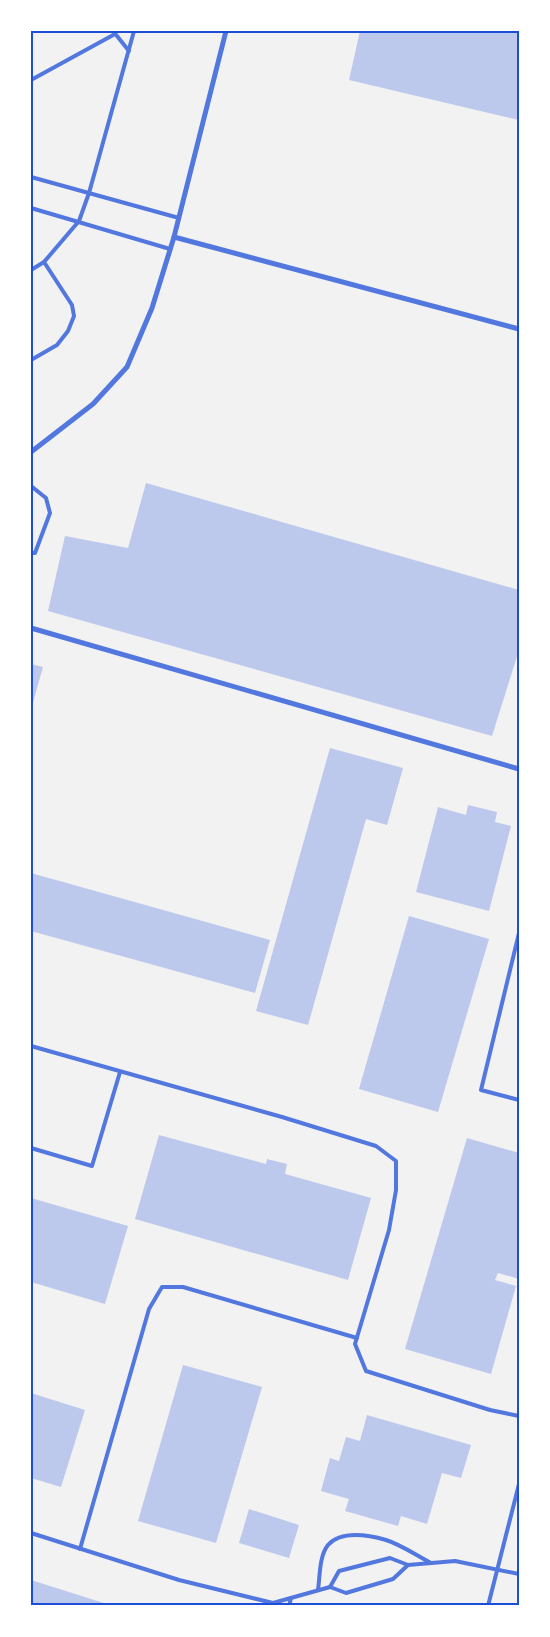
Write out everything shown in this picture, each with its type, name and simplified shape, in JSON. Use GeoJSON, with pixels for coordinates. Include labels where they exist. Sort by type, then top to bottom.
{"type":"FeatureCollection","features":[{"type":"Feature","properties":{"kind":"street"},"geometry":{"type":"LineString","coordinates":[[31,452],[93,404],[127,367],[152,308],[174,237],[226,31]]}},
{"type":"Feature","properties":{"kind":"street"},"geometry":{"type":"LineString","coordinates":[[174,237],[519,329]]}},
{"type":"Feature","properties":{"kind":"street"},"geometry":{"type":"LineString","coordinates":[[31,628],[519,769]]}},
{"type":"Feature","properties":{"kind":"lane"},"geometry":{"type":"LineString","coordinates":[[31,270],[44,262],[78,222],[89,193],[134,31]]}},
{"type":"Feature","properties":{"kind":"lane"},"geometry":{"type":"LineString","coordinates":[[31,80],[114,32],[129,51]]}},
{"type":"Feature","properties":{"kind":"lane"},"geometry":{"type":"LineString","coordinates":[[31,177],[179,218]]}},
{"type":"Feature","properties":{"kind":"lane"},"geometry":{"type":"LineString","coordinates":[[31,208],[170,249]]}},
{"type":"Feature","properties":{"kind":"lane"},"geometry":{"type":"LineString","coordinates":[[31,360],[56,345],[68,331],[74,316],[72,304],[44,262]]}},
{"type":"Feature","properties":{"kind":"lane"},"geometry":{"type":"LineString","coordinates":[[31,486],[46,498],[50,513],[35,553],[31,553]]}},
{"type":"Feature","properties":{"kind":"lane"},"geometry":{"type":"LineString","coordinates":[[519,933],[481,1090],[519,1100]]}},
{"type":"Feature","properties":{"kind":"lane"},"geometry":{"type":"LineString","coordinates":[[31,1046],[282,1117],[376,1146],[396,1161],[396,1190],[389,1230],[355,1344],[366,1371],[490,1410],[519,1416]]}},
{"type":"Feature","properties":{"kind":"lane"},"geometry":{"type":"LineString","coordinates":[[31,1148],[92,1166],[120,1072]]}},
{"type":"Feature","properties":{"kind":"lane"},"geometry":{"type":"LineString","coordinates":[[80,1548],[150,1309],[162,1287],[183,1286],[357,1338]]}},
{"type":"Feature","properties":{"kind":"lane"},"geometry":{"type":"LineString","coordinates":[[488,1606],[519,1484]]}},
{"type":"Feature","properties":{"kind":"lane"},"geometry":{"type":"LineString","coordinates":[[31,1533],[180,1580],[272,1603],[330,1587],[346,1593],[393,1579],[408,1565]]}},
{"type":"Feature","properties":{"kind":"lane"},"geometry":{"type":"LineString","coordinates":[[318,1590],[322,1556],[328,1545],[340,1537],[359,1535],[387,1540],[431,1563]]}},
{"type":"Feature","properties":{"kind":"lane"},"geometry":{"type":"LineString","coordinates":[[330,1587],[339,1571],[390,1558],[408,1565],[455,1560],[519,1574]]}},
{"type":"Feature","properties":{"kind":"lane"},"geometry":{"type":"LineString","coordinates":[[289,1606],[291,1598]]}},
{"type":"Feature","properties":{"kind":"building"},"geometry":{"type":"Polygon","coordinates":[[[360,31],[519,31],[519,120],[349,80],[360,31]]]}},
{"type":"Feature","properties":{"kind":"building"},"geometry":{"type":"Polygon","coordinates":[[[146,483],[519,590],[519,650],[492,736],[48,611],[65,536],[128,548],[146,483]]]}},
{"type":"Feature","properties":{"kind":"building"},"geometry":{"type":"Polygon","coordinates":[[[31,664],[43,667],[32,706],[31,706],[31,664]]]}},
{"type":"Feature","properties":{"kind":"building"},"geometry":{"type":"Polygon","coordinates":[[[330,748],[403,768],[387,825],[366,819],[308,1025],[256,1011],[330,748]]]}},
{"type":"Feature","properties":{"kind":"building"},"geometry":{"type":"Polygon","coordinates":[[[468,805],[497,812],[495,822],[511,826],[489,911],[416,892],[438,807],[466,815],[468,805]]]}},
{"type":"Feature","properties":{"kind":"building"},"geometry":{"type":"Polygon","coordinates":[[[31,873],[270,940],[255,993],[31,931],[31,873]]]}},
{"type":"Feature","properties":{"kind":"building"},"geometry":{"type":"Polygon","coordinates":[[[409,916],[489,939],[438,1112],[359,1089],[409,916]]]}},
{"type":"Feature","properties":{"kind":"building"},"geometry":{"type":"Polygon","coordinates":[[[159,1135],[266,1164],[267,1159],[287,1164],[285,1174],[371,1198],[348,1280],[135,1219],[159,1135]]]}},
{"type":"Feature","properties":{"kind":"building"},"geometry":{"type":"Polygon","coordinates":[[[467,1138],[519,1153],[519,1279],[498,1273],[495,1280],[516,1286],[491,1374],[405,1349],[467,1138]]]}},
{"type":"Feature","properties":{"kind":"building"},"geometry":{"type":"Polygon","coordinates":[[[31,1198],[128,1226],[105,1304],[31,1282],[31,1198]]]}},
{"type":"Feature","properties":{"kind":"building"},"geometry":{"type":"Polygon","coordinates":[[[183,1365],[262,1387],[216,1543],[138,1521],[183,1365]]]}},
{"type":"Feature","properties":{"kind":"building"},"geometry":{"type":"Polygon","coordinates":[[[31,1393],[85,1410],[61,1487],[31,1478],[31,1393]]]}},
{"type":"Feature","properties":{"kind":"building"},"geometry":{"type":"Polygon","coordinates":[[[367,1415],[471,1445],[461,1478],[442,1473],[427,1524],[401,1516],[398,1526],[345,1511],[349,1499],[321,1491],[330,1458],[339,1461],[346,1437],[360,1441],[367,1415]]]}},
{"type":"Feature","properties":{"kind":"building"},"geometry":{"type":"Polygon","coordinates":[[[249,1509],[299,1525],[289,1558],[239,1543],[249,1509]]]}},
{"type":"Feature","properties":{"kind":"building"},"geometry":{"type":"Polygon","coordinates":[[[31,1580],[110,1605],[110,1606],[31,1606],[31,1580]]]}}]}
